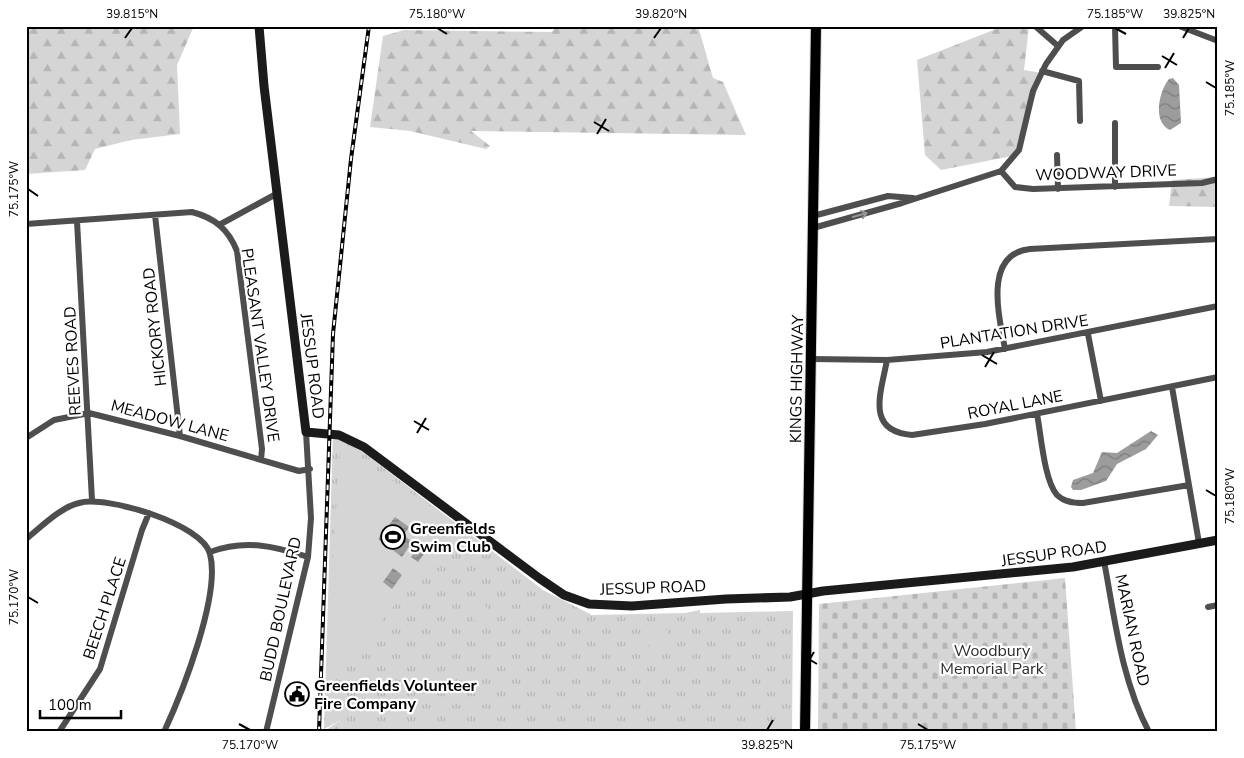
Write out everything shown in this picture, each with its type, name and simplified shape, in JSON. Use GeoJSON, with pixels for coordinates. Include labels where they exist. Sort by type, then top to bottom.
{"type":"FeatureCollection","features":[{"type":"Feature","properties":{"kind":"main road","name":"KINGS HIGHWAY"},"geometry":{"type":"LineString","coordinates":[[805,732],[816,26]]}},
{"type":"Feature","properties":{"kind":"street","name":"JESSUP ROAD"},"geometry":{"type":"LineString","coordinates":[[260,26],[264,89],[306,432],[340,434],[364,446],[539,578],[564,594],[589,604],[632,606],[808,595],[1031,572],[1218,540]]}},
{"type":"Feature","properties":{"kind":"street"},"geometry":{"type":"LineString","coordinates":[[1036,26],[1058,46]]}},
{"type":"Feature","properties":{"kind":"street"},"geometry":{"type":"LineString","coordinates":[[813,228],[914,199],[1001,171],[1019,150],[1033,91],[1042,71],[1063,40],[1083,26]]}},
{"type":"Feature","properties":{"kind":"street"},"geometry":{"type":"LineString","coordinates":[[1116,26],[1116,67],[1158,66]]}},
{"type":"Feature","properties":{"kind":"street"},"geometry":{"type":"LineString","coordinates":[[1180,26],[1216,40],[1218,32]]}},
{"type":"Feature","properties":{"kind":"street"},"geometry":{"type":"LineString","coordinates":[[1042,71],[1079,81],[1080,121]]}},
{"type":"Feature","properties":{"kind":"street"},"geometry":{"type":"LineString","coordinates":[[1115,122],[1116,187]]}},
{"type":"Feature","properties":{"kind":"street"},"geometry":{"type":"LineString","coordinates":[[1056,155],[1058,189]]}},
{"type":"Feature","properties":{"kind":"street","name":"WOODWAY DRIVE"},"geometry":{"type":"LineString","coordinates":[[1001,171],[1015,187],[1058,189],[1202,183],[1218,179]]}},
{"type":"Feature","properties":{"kind":"street"},"geometry":{"type":"LineString","coordinates":[[219,224],[278,193]]}},
{"type":"Feature","properties":{"kind":"street"},"geometry":{"type":"LineString","coordinates":[[813,216],[888,196],[914,199]]}},
{"type":"Feature","properties":{"kind":"street","name":"PLEASANT VALLEY DRIVE"},"geometry":{"type":"LineString","coordinates":[[26,224],[192,212],[209,217],[229,234],[237,251],[262,449],[261,460]]}},
{"type":"Feature","properties":{"kind":"street","name":"HICKORY ROAD"},"geometry":{"type":"LineString","coordinates":[[155,215],[180,436]]}},
{"type":"Feature","properties":{"kind":"street","name":"REEVES ROAD"},"geometry":{"type":"LineString","coordinates":[[77,221],[89,413],[92,500]]}},
{"type":"Feature","properties":{"kind":"street"},"geometry":{"type":"LineString","coordinates":[[1005,348],[1000,323],[998,283],[1002,263],[1010,255],[1020,250],[1030,249],[1218,239]]}},
{"type":"Feature","properties":{"kind":"street","name":"PLANTATION DRIVE"},"geometry":{"type":"LineString","coordinates":[[811,359],[887,360],[952,356],[1088,334],[1218,306]]}},
{"type":"Feature","properties":{"kind":"street"},"geometry":{"type":"LineString","coordinates":[[1088,334],[1101,401]]}},
{"type":"Feature","properties":{"kind":"street","name":"ROYAL LANE"},"geometry":{"type":"LineString","coordinates":[[887,360],[879,404],[880,416],[883,424],[902,434],[912,435],[1037,414],[1218,377]]}},
{"type":"Feature","properties":{"kind":"street"},"geometry":{"type":"LineString","coordinates":[[1172,387],[1199,543]]}},
{"type":"Feature","properties":{"kind":"street","name":"MEADOW LANE"},"geometry":{"type":"LineString","coordinates":[[27,437],[54,420],[89,413],[180,436],[299,470],[310,469]]}},
{"type":"Feature","properties":{"kind":"street"},"geometry":{"type":"LineString","coordinates":[[1037,414],[1048,472],[1056,493],[1062,499],[1072,503],[1082,503],[1189,485]]}},
{"type":"Feature","properties":{"kind":"street","name":"BUDD BOULEVARD"},"geometry":{"type":"LineString","coordinates":[[266,732],[308,557],[311,518],[310,469],[306,432]]}},
{"type":"Feature","properties":{"kind":"street"},"geometry":{"type":"LineString","coordinates":[[26,539],[63,511],[77,503],[92,500],[149,513],[190,531],[202,540],[210,552],[213,580],[212,594],[188,671],[164,732]]}},
{"type":"Feature","properties":{"kind":"street","name":"BEECH PLACE"},"geometry":{"type":"LineString","coordinates":[[59,732],[100,669],[142,530],[149,513]]}},
{"type":"Feature","properties":{"kind":"street"},"geometry":{"type":"LineString","coordinates":[[210,552],[228,545],[255,543],[308,557]]}},
{"type":"Feature","properties":{"kind":"street","name":"MARIAN ROAD"},"geometry":{"type":"LineString","coordinates":[[1104,561],[1125,673],[1140,714],[1149,732]]}},
{"type":"Feature","properties":{"kind":"street"},"geometry":{"type":"LineString","coordinates":[[1208,607],[1218,605]]}},
{"type":"Feature","properties":{"kind":"green space"},"geometry":{"type":"Polygon","coordinates":[[[26,26],[194,26],[177,65],[180,134],[131,140],[95,149],[85,170],[26,174],[26,26]]]}},
{"type":"Feature","properties":{"kind":"green space"},"geometry":{"type":"Polygon","coordinates":[[[558,26],[698,26],[713,78],[723,82],[746,135],[471,131],[490,146],[486,149],[410,131],[370,127],[383,36],[404,30],[551,32],[558,26]]]}},
{"type":"Feature","properties":{"kind":"green space"},"geometry":{"type":"Polygon","coordinates":[[[997,26],[1029,26],[1024,70],[1042,73],[1017,155],[941,170],[925,155],[917,60],[996,29],[997,26]]]}},
{"type":"Feature","properties":{"kind":"green space"},"geometry":{"type":"Polygon","coordinates":[[[1218,177],[1218,207],[1169,206],[1172,180],[1218,177]]]}},
{"type":"Feature","properties":{"kind":"green space"},"geometry":{"type":"Polygon","coordinates":[[[333,435],[363,452],[543,590],[592,615],[685,613],[700,610],[700,613],[793,611],[792,732],[345,732],[339,721],[324,729],[333,435]]]}},
{"type":"Feature","properties":{"kind":"green space"},"geometry":{"type":"Polygon","coordinates":[[[340,445],[458,525],[325,692],[328,646],[326,644],[328,640],[340,445]]]}},
{"type":"Feature","properties":{"kind":"green space","name":"Woodbury Memorial Park"},"geometry":{"type":"Polygon","coordinates":[[[1065,578],[1076,732],[818,732],[819,604],[1065,578]]]}},
{"type":"Feature","properties":{"kind":"green space"},"geometry":{"type":"Polygon","coordinates":[[[475,601],[490,610],[490,618],[484,623],[475,621],[468,613],[468,605],[475,601]]]}},
{"type":"Feature","properties":{"kind":"green space"},"geometry":{"type":"Polygon","coordinates":[[[656,624],[664,628],[668,636],[664,644],[656,648],[648,644],[644,636],[648,628],[656,624]]]}},
{"type":"Feature","properties":{"kind":"green space"},"geometry":{"type":"Polygon","coordinates":[[[339,721],[345,732],[323,732],[339,721]]]}},
{"type":"Feature","properties":{"kind":"water"},"geometry":{"type":"Polygon","coordinates":[[[1173,78],[1179,85],[1181,123],[1170,130],[1164,126],[1161,120],[1159,106],[1165,84],[1169,79],[1173,78]]]}},
{"type":"Feature","properties":{"kind":"water"},"geometry":{"type":"Polygon","coordinates":[[[1151,431],[1158,435],[1146,449],[1117,464],[1106,481],[1081,490],[1073,490],[1071,487],[1073,480],[1093,473],[1102,452],[1117,453],[1151,431]]]}},
{"type":"Feature","properties":{"kind":"water","name":"Greenfields Swim Club"},"geometry":{"type":"Polygon","coordinates":[[[395,517],[409,527],[404,535],[412,542],[402,557],[378,539],[395,517]]]}},
{"type":"Feature","properties":{"kind":"water"},"geometry":{"type":"Polygon","coordinates":[[[420,545],[427,550],[418,562],[411,557],[420,545]]]}},
{"type":"Feature","properties":{"kind":"water"},"geometry":{"type":"Polygon","coordinates":[[[393,568],[402,575],[392,589],[383,582],[393,568]]]}},
{"type":"Feature","properties":{"kind":"railway"},"geometry":{"type":"LineString","coordinates":[[319,732],[333,334],[351,159],[369,26]]}},
{"type":"Feature","properties":{"kind":"place","name":"Greenfields Swim Club"},"geometry":{"type":"Point","coordinates":[393,537]}},
{"type":"Feature","properties":{"kind":"place","name":"Greenfields Volunteer Fire Company"},"geometry":{"type":"Point","coordinates":[297,694]}}]}
